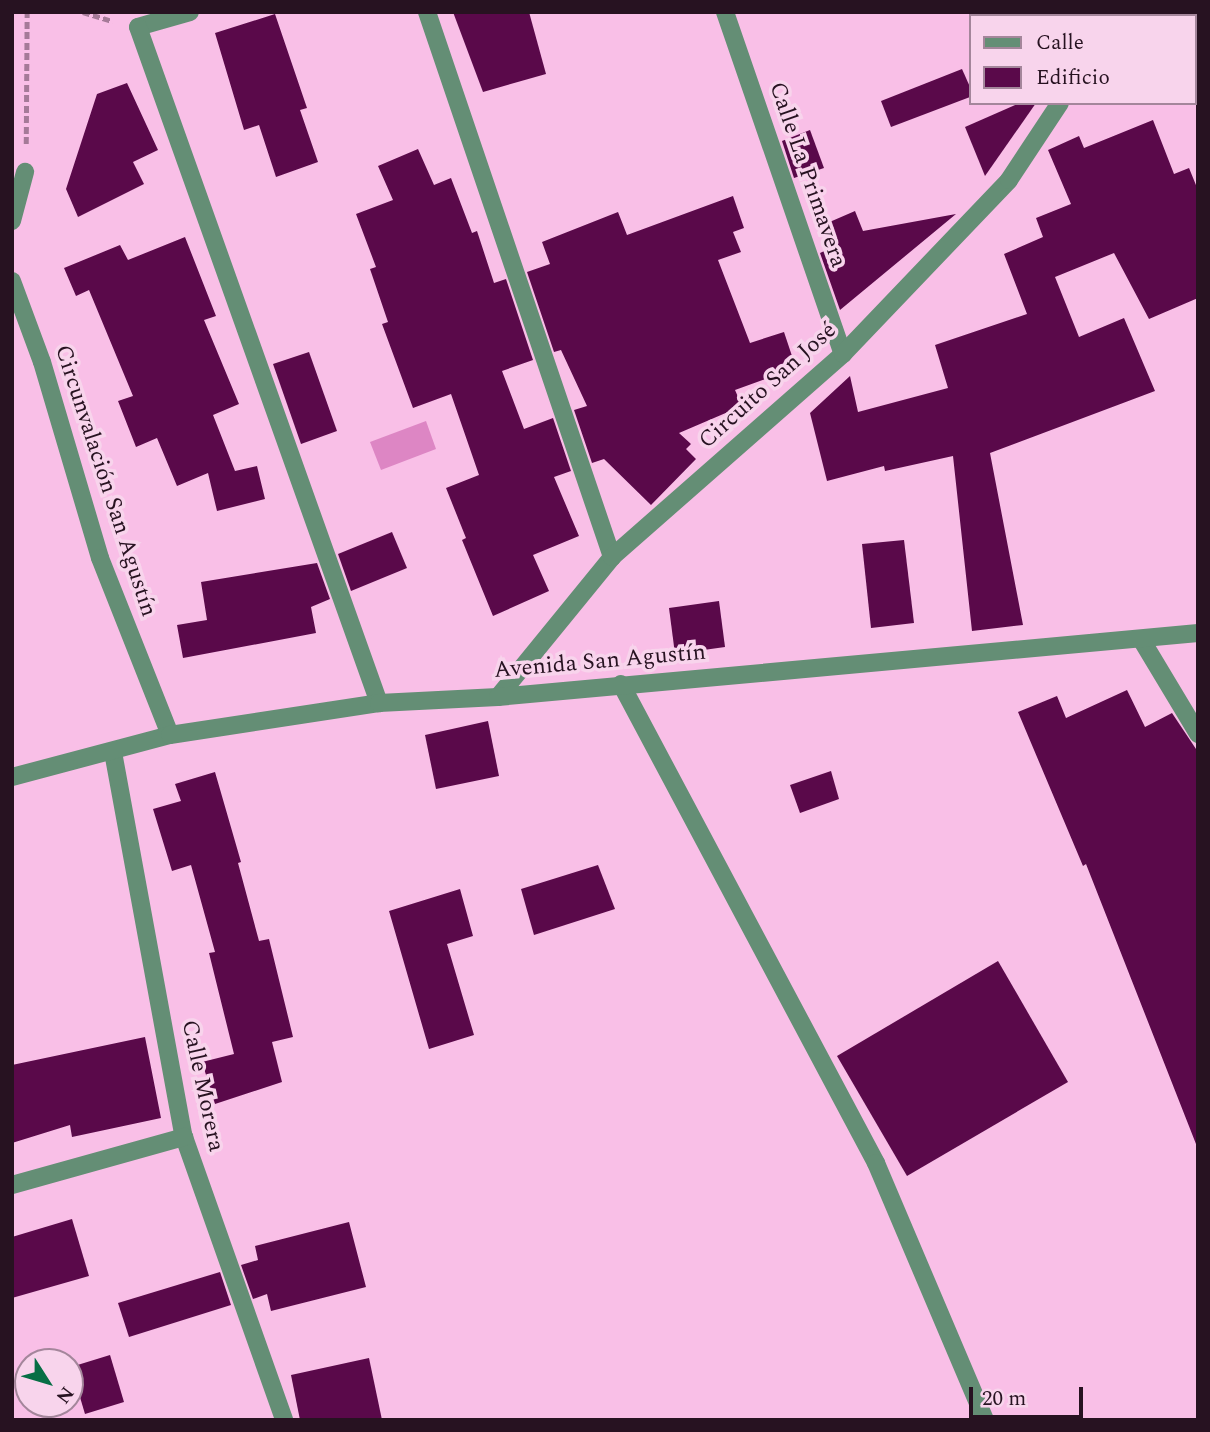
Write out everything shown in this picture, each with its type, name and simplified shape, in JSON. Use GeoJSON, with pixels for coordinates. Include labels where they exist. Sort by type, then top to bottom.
{"type":"FeatureCollection","features":[{"type":"Feature","properties":{"kind":"street"},"geometry":{"type":"LineString","coordinates":[[190,12],[138,27],[379,703]]}},
{"type":"Feature","properties":{"kind":"street"},"geometry":{"type":"LineString","coordinates":[[427,12],[612,557]]}},
{"type":"Feature","properties":{"kind":"street","name":"Calle La Primavera"},"geometry":{"type":"LineString","coordinates":[[725,12],[843,354]]}},
{"type":"Feature","properties":{"kind":"street","name":"Circuito San José"},"geometry":{"type":"LineString","coordinates":[[498,697],[612,557],[843,354],[1009,180],[1059,105]]}},
{"type":"Feature","properties":{"kind":"street"},"geometry":{"type":"LineString","coordinates":[[12,221],[26,172]]}},
{"type":"Feature","properties":{"kind":"street","name":"Circunvalación San Agustín"},"geometry":{"type":"LineString","coordinates":[[12,281],[42,362],[100,558],[170,735]]}},
{"type":"Feature","properties":{"kind":"street","name":"Avenida San Agustín"},"geometry":{"type":"LineString","coordinates":[[12,777],[170,735],[379,703],[498,697],[1198,633]]}},
{"type":"Feature","properties":{"kind":"street"},"geometry":{"type":"LineString","coordinates":[[1140,639],[1198,734]]}},
{"type":"Feature","properties":{"kind":"street"},"geometry":{"type":"LineString","coordinates":[[621,684],[876,1163],[985,1420]]}},
{"type":"Feature","properties":{"kind":"street","name":"Calle Morera"},"geometry":{"type":"LineString","coordinates":[[113,752],[184,1137],[284,1420]]}},
{"type":"Feature","properties":{"kind":"street"},"geometry":{"type":"LineString","coordinates":[[12,1185],[184,1137]]}},
{"type":"Feature","properties":{"kind":"path"},"geometry":{"type":"LineString","coordinates":[[26,172],[27,12]]}},
{"type":"Feature","properties":{"kind":"shaded area"},"geometry":{"type":"Polygon","coordinates":[[[426,421],[436,449],[381,470],[370,442],[426,421]]]}},
{"type":"Feature","properties":{"kind":"building"},"geometry":{"type":"Polygon","coordinates":[[[453,12],[529,12],[546,74],[483,92],[453,12]]]}},
{"type":"Feature","properties":{"kind":"building"},"geometry":{"type":"Polygon","coordinates":[[[275,14],[307,108],[300,110],[318,162],[276,177],[259,125],[244,130],[215,33],[275,14]]]}},
{"type":"Feature","properties":{"kind":"building"},"geometry":{"type":"Polygon","coordinates":[[[962,69],[968,82],[968,98],[891,127],[881,101],[962,69]]]}},
{"type":"Feature","properties":{"kind":"building"},"geometry":{"type":"Polygon","coordinates":[[[127,83],[158,150],[133,162],[144,184],[78,217],[66,189],[97,94],[127,83]]]}},
{"type":"Feature","properties":{"kind":"building"},"geometry":{"type":"Polygon","coordinates":[[[1015,105],[1035,105],[985,176],[965,127],[1015,105]]]}},
{"type":"Feature","properties":{"kind":"building"},"geometry":{"type":"Polygon","coordinates":[[[1153,120],[1174,174],[1189,168],[1198,190],[1198,298],[1149,319],[1114,253],[1055,277],[1079,337],[1124,318],[1155,391],[990,453],[1023,625],[972,631],[953,456],[885,471],[884,466],[827,481],[810,413],[850,376],[858,412],[948,388],[935,345],[1027,314],[1004,254],[1043,237],[1036,218],[1071,204],[1048,150],[1079,136],[1084,148],[1153,120]]]}},
{"type":"Feature","properties":{"kind":"building"},"geometry":{"type":"Polygon","coordinates":[[[810,130],[824,168],[794,178],[782,141],[810,130]]]}},
{"type":"Feature","properties":{"kind":"building"},"geometry":{"type":"Polygon","coordinates":[[[418,149],[434,185],[451,178],[472,233],[477,231],[494,283],[506,279],[533,360],[502,371],[524,429],[553,418],[571,471],[554,477],[579,536],[533,555],[549,591],[493,616],[462,540],[466,538],[446,488],[479,475],[451,394],[413,408],[382,324],[388,322],[370,269],[376,267],[356,214],[393,200],[378,166],[418,149]]]}},
{"type":"Feature","properties":{"kind":"building"},"geometry":{"type":"Polygon","coordinates":[[[733,196],[744,228],[733,232],[741,252],[718,260],[750,343],[784,332],[796,368],[735,390],[742,406],[679,433],[691,444],[686,449],[696,459],[651,505],[604,459],[592,463],[574,410],[587,406],[561,350],[554,352],[527,272],[550,264],[542,242],[618,212],[627,235],[733,196]]]}},
{"type":"Feature","properties":{"kind":"building"},"geometry":{"type":"Polygon","coordinates":[[[855,211],[863,231],[956,214],[840,310],[820,253],[833,247],[825,224],[855,211]]]}},
{"type":"Feature","properties":{"kind":"building"},"geometry":{"type":"Polygon","coordinates":[[[185,237],[216,316],[204,320],[239,404],[213,415],[235,471],[257,466],[265,499],[217,511],[208,473],[177,486],[157,438],[136,447],[118,401],[133,396],[89,290],[76,296],[64,268],[120,245],[128,260],[185,237]]]}},
{"type":"Feature","properties":{"kind":"building"},"geometry":{"type":"Polygon","coordinates":[[[309,352],[337,431],[301,444],[273,364],[309,352]]]}},
{"type":"Feature","properties":{"kind":"building"},"geometry":{"type":"Polygon","coordinates":[[[392,532],[407,568],[351,591],[338,554],[392,532]]]}},
{"type":"Feature","properties":{"kind":"building"},"geometry":{"type":"Polygon","coordinates":[[[904,540],[914,623],[871,628],[862,544],[904,540]]]}},
{"type":"Feature","properties":{"kind":"building"},"geometry":{"type":"Polygon","coordinates":[[[317,563],[330,599],[311,607],[316,633],[183,658],[177,625],[207,620],[201,582],[317,563]]]}},
{"type":"Feature","properties":{"kind":"building"},"geometry":{"type":"Polygon","coordinates":[[[719,601],[725,647],[675,654],[669,608],[719,601]]]}},
{"type":"Feature","properties":{"kind":"building"},"geometry":{"type":"Polygon","coordinates":[[[1127,690],[1145,727],[1172,713],[1198,752],[1196,1144],[1086,864],[1083,866],[1018,712],[1057,696],[1066,718],[1127,690]]]}},
{"type":"Feature","properties":{"kind":"building"},"geometry":{"type":"Polygon","coordinates":[[[488,721],[499,776],[436,789],[425,735],[488,721]]]}},
{"type":"Feature","properties":{"kind":"building"},"geometry":{"type":"Polygon","coordinates":[[[831,771],[839,799],[800,813],[790,785],[831,771]]]}},
{"type":"Feature","properties":{"kind":"building"},"geometry":{"type":"Polygon","coordinates":[[[215,772],[241,862],[238,863],[259,941],[269,939],[293,1037],[272,1042],[282,1082],[215,1104],[202,1062],[234,1054],[209,953],[215,952],[191,865],[172,871],[153,809],[181,801],[175,784],[215,772]]]}},
{"type":"Feature","properties":{"kind":"building"},"geometry":{"type":"Polygon","coordinates":[[[598,865],[615,909],[534,935],[521,889],[598,865]]]}},
{"type":"Feature","properties":{"kind":"building"},"geometry":{"type":"Polygon","coordinates":[[[460,889],[473,936],[447,944],[474,1035],[429,1049],[389,911],[460,889]]]}},
{"type":"Feature","properties":{"kind":"building"},"geometry":{"type":"Polygon","coordinates":[[[998,961],[1068,1082],[907,1176],[837,1056],[998,961]]]}},
{"type":"Feature","properties":{"kind":"building"},"geometry":{"type":"Polygon","coordinates":[[[145,1037],[161,1118],[72,1137],[70,1125],[12,1143],[12,1065],[145,1037]]]}},
{"type":"Feature","properties":{"kind":"building"},"geometry":{"type":"Polygon","coordinates":[[[72,1219],[89,1276],[12,1298],[12,1237],[72,1219]]]}},
{"type":"Feature","properties":{"kind":"building"},"geometry":{"type":"Polygon","coordinates":[[[349,1222],[366,1287],[271,1311],[267,1294],[253,1299],[241,1265],[258,1260],[255,1246],[349,1222]]]}},
{"type":"Feature","properties":{"kind":"building"},"geometry":{"type":"Polygon","coordinates":[[[220,1272],[231,1305],[129,1337],[118,1303],[220,1272]]]}},
{"type":"Feature","properties":{"kind":"building"},"geometry":{"type":"Polygon","coordinates":[[[110,1355],[124,1402],[85,1414],[84,1363],[110,1355]]]}},
{"type":"Feature","properties":{"kind":"building"},"geometry":{"type":"Polygon","coordinates":[[[369,1358],[382,1420],[300,1420],[291,1375],[369,1358]]]}}]}
